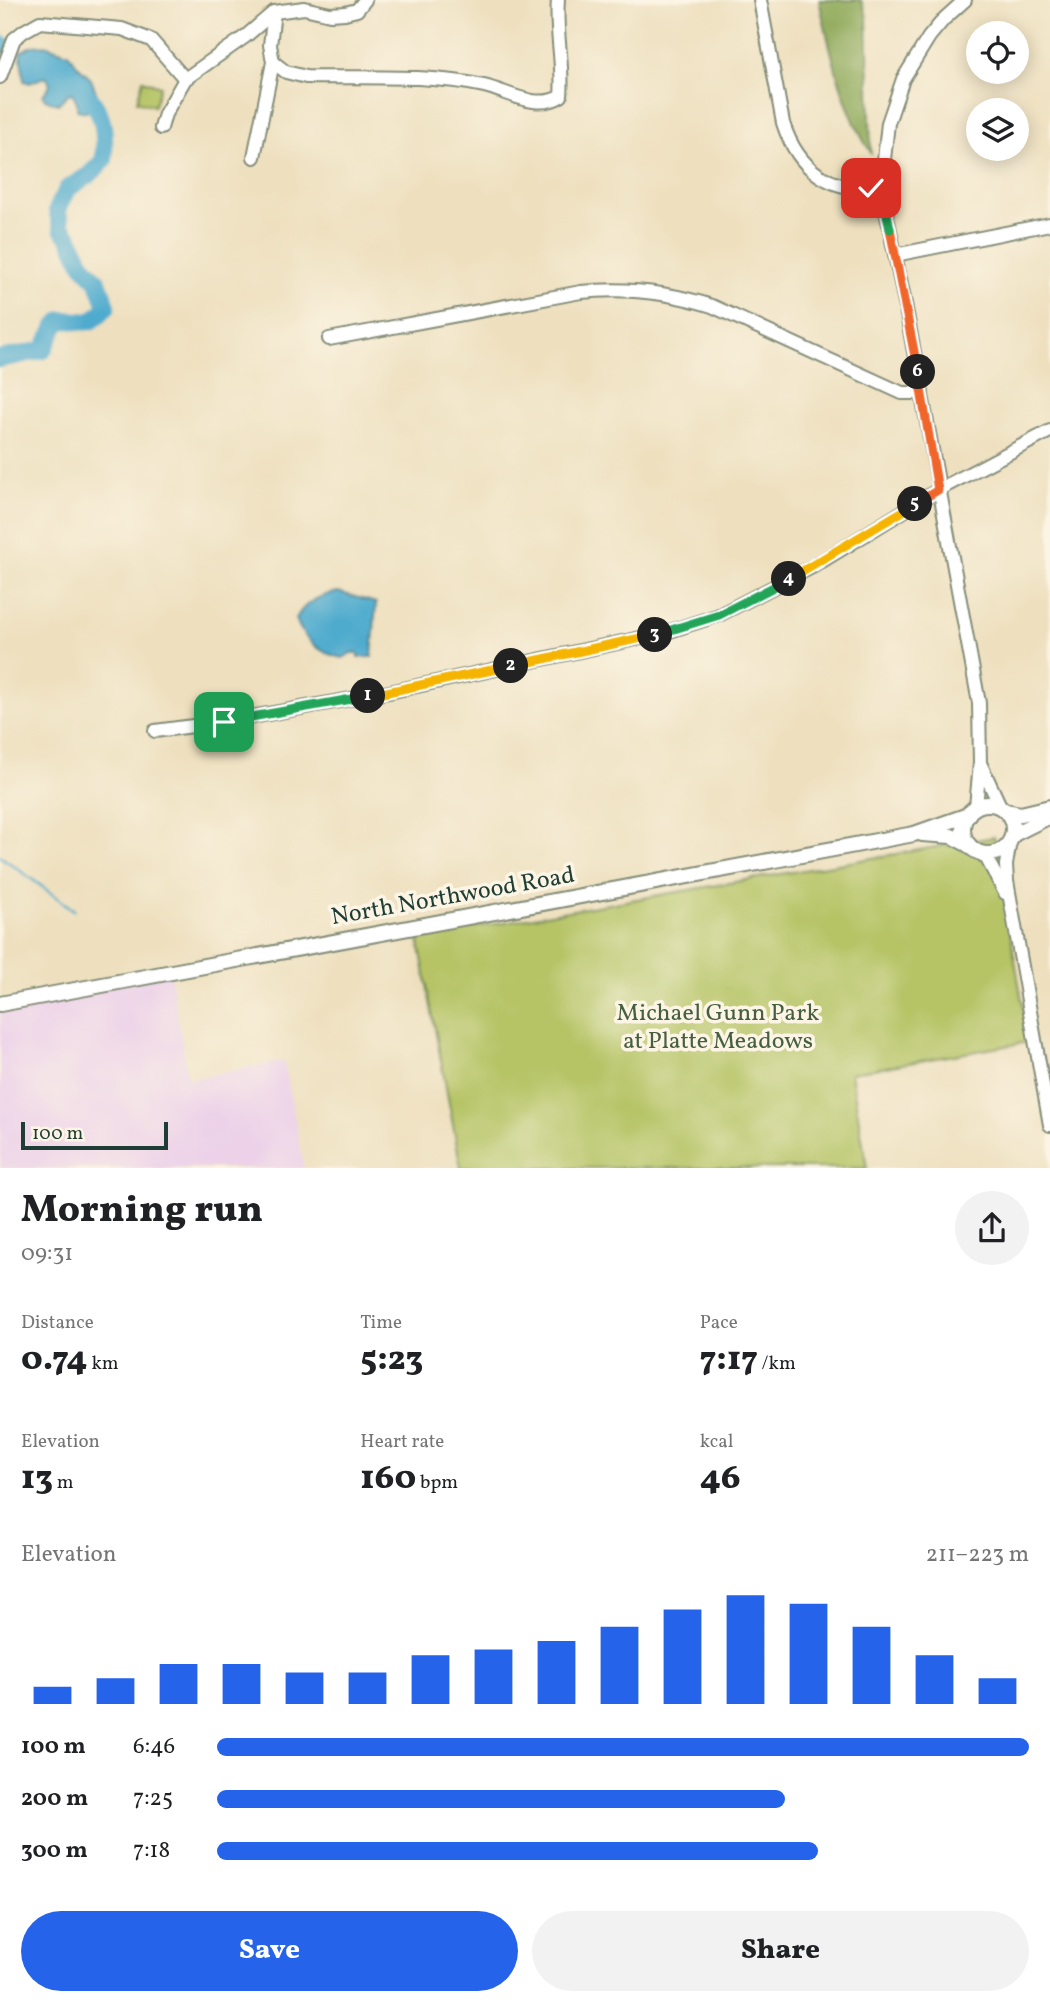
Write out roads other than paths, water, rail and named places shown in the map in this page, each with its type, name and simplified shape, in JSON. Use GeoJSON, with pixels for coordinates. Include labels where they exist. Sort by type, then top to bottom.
{"type":"FeatureCollection","features":[{"type":"Feature","properties":{"kind":"street"},"geometry":{"type":"LineString","coordinates":[[160,128],[185,79],[246,36],[274,12],[304,8],[330,14],[345,13],[356,10],[365,0]]}},
{"type":"Feature","properties":{"kind":"street"},"geometry":{"type":"LineString","coordinates":[[273,62],[286,72],[306,77],[445,79],[485,86],[532,102],[551,102],[561,96],[563,72],[556,21],[558,0]]}},
{"type":"Feature","properties":{"kind":"street"},"geometry":{"type":"LineString","coordinates":[[760,0],[783,123],[797,155],[818,175],[841,186],[881,187]]}},
{"type":"Feature","properties":{"kind":"street"},"geometry":{"type":"LineString","coordinates":[[965,0],[929,37],[904,79],[888,123],[881,187],[979,703],[980,763],[972,811],[964,831],[975,849],[987,859],[1010,903]]}},
{"type":"Feature","properties":{"kind":"street"},"geometry":{"type":"LineString","coordinates":[[254,157],[273,62],[270,45],[274,12]]}},
{"type":"Feature","properties":{"kind":"street"},"geometry":{"type":"LineString","coordinates":[[0,77],[14,39],[40,22],[122,29],[157,44],[185,79]]}},
{"type":"Feature","properties":{"kind":"street"},"geometry":{"type":"LineString","coordinates":[[895,255],[1050,224]]}},
{"type":"Feature","properties":{"kind":"street"},"geometry":{"type":"LineString","coordinates":[[329,339],[581,292],[624,289],[651,291],[712,306],[902,393],[922,393]]}},
{"type":"Feature","properties":{"kind":"street"},"geometry":{"type":"LineString","coordinates":[[155,731],[224,722],[389,692],[664,633],[719,615],[790,578],[938,490],[1050,431]]}},
{"type":"Feature","properties":{"kind":"street"},"geometry":{"type":"LineString","coordinates":[[980,763],[1012,821],[1006,865],[1010,903],[1050,1125]]}},
{"type":"Feature","properties":{"kind":"street"},"geometry":{"type":"LineString","coordinates":[[972,811],[989,804],[1021,814],[1050,807]]}},
{"type":"Feature","properties":{"kind":"street","name":"North Northwood Road"},"geometry":{"type":"LineString","coordinates":[[0,1004],[914,834],[972,811]]}},
{"type":"Feature","properties":{"kind":"street"},"geometry":{"type":"LineString","coordinates":[[975,849],[994,853],[1006,847],[1011,838],[1050,816]]}},
{"type":"Feature","properties":{"kind":"street","name":"North Northwood Road"},"geometry":{"type":"LineString","coordinates":[[914,834],[951,836],[975,849]]}},
{"type":"Feature","properties":{"kind":"water"},"geometry":{"type":"Polygon","coordinates":[[[45,45],[68,53],[91,79],[99,100],[98,110],[77,110],[77,102],[72,93],[58,104],[45,99],[43,95],[50,85],[44,77],[30,83],[24,81],[20,52],[31,46],[45,45]]]}},
{"type":"Feature","properties":{"kind":"water"},"geometry":{"type":"Polygon","coordinates":[[[338,592],[376,603],[372,657],[358,657],[358,653],[351,653],[343,658],[327,653],[308,640],[299,627],[296,619],[308,604],[338,592]]]}},
{"type":"Feature","properties":{"kind":"waterway"},"geometry":{"type":"LineString","coordinates":[[0,359],[43,350],[62,320],[91,321],[107,306],[98,282],[83,265],[62,229],[57,210],[67,189],[89,175],[104,160],[100,115],[84,91]]}},
{"type":"Feature","properties":{"kind":"waterway"},"geometry":{"type":"LineString","coordinates":[[0,856],[74,910]]}},
{"type":"Feature","properties":{"kind":"park label","name":"Michael Gunn Park at Platte Meadows"},"geometry":{"type":"Point","coordinates":[718,1028]}}]}
